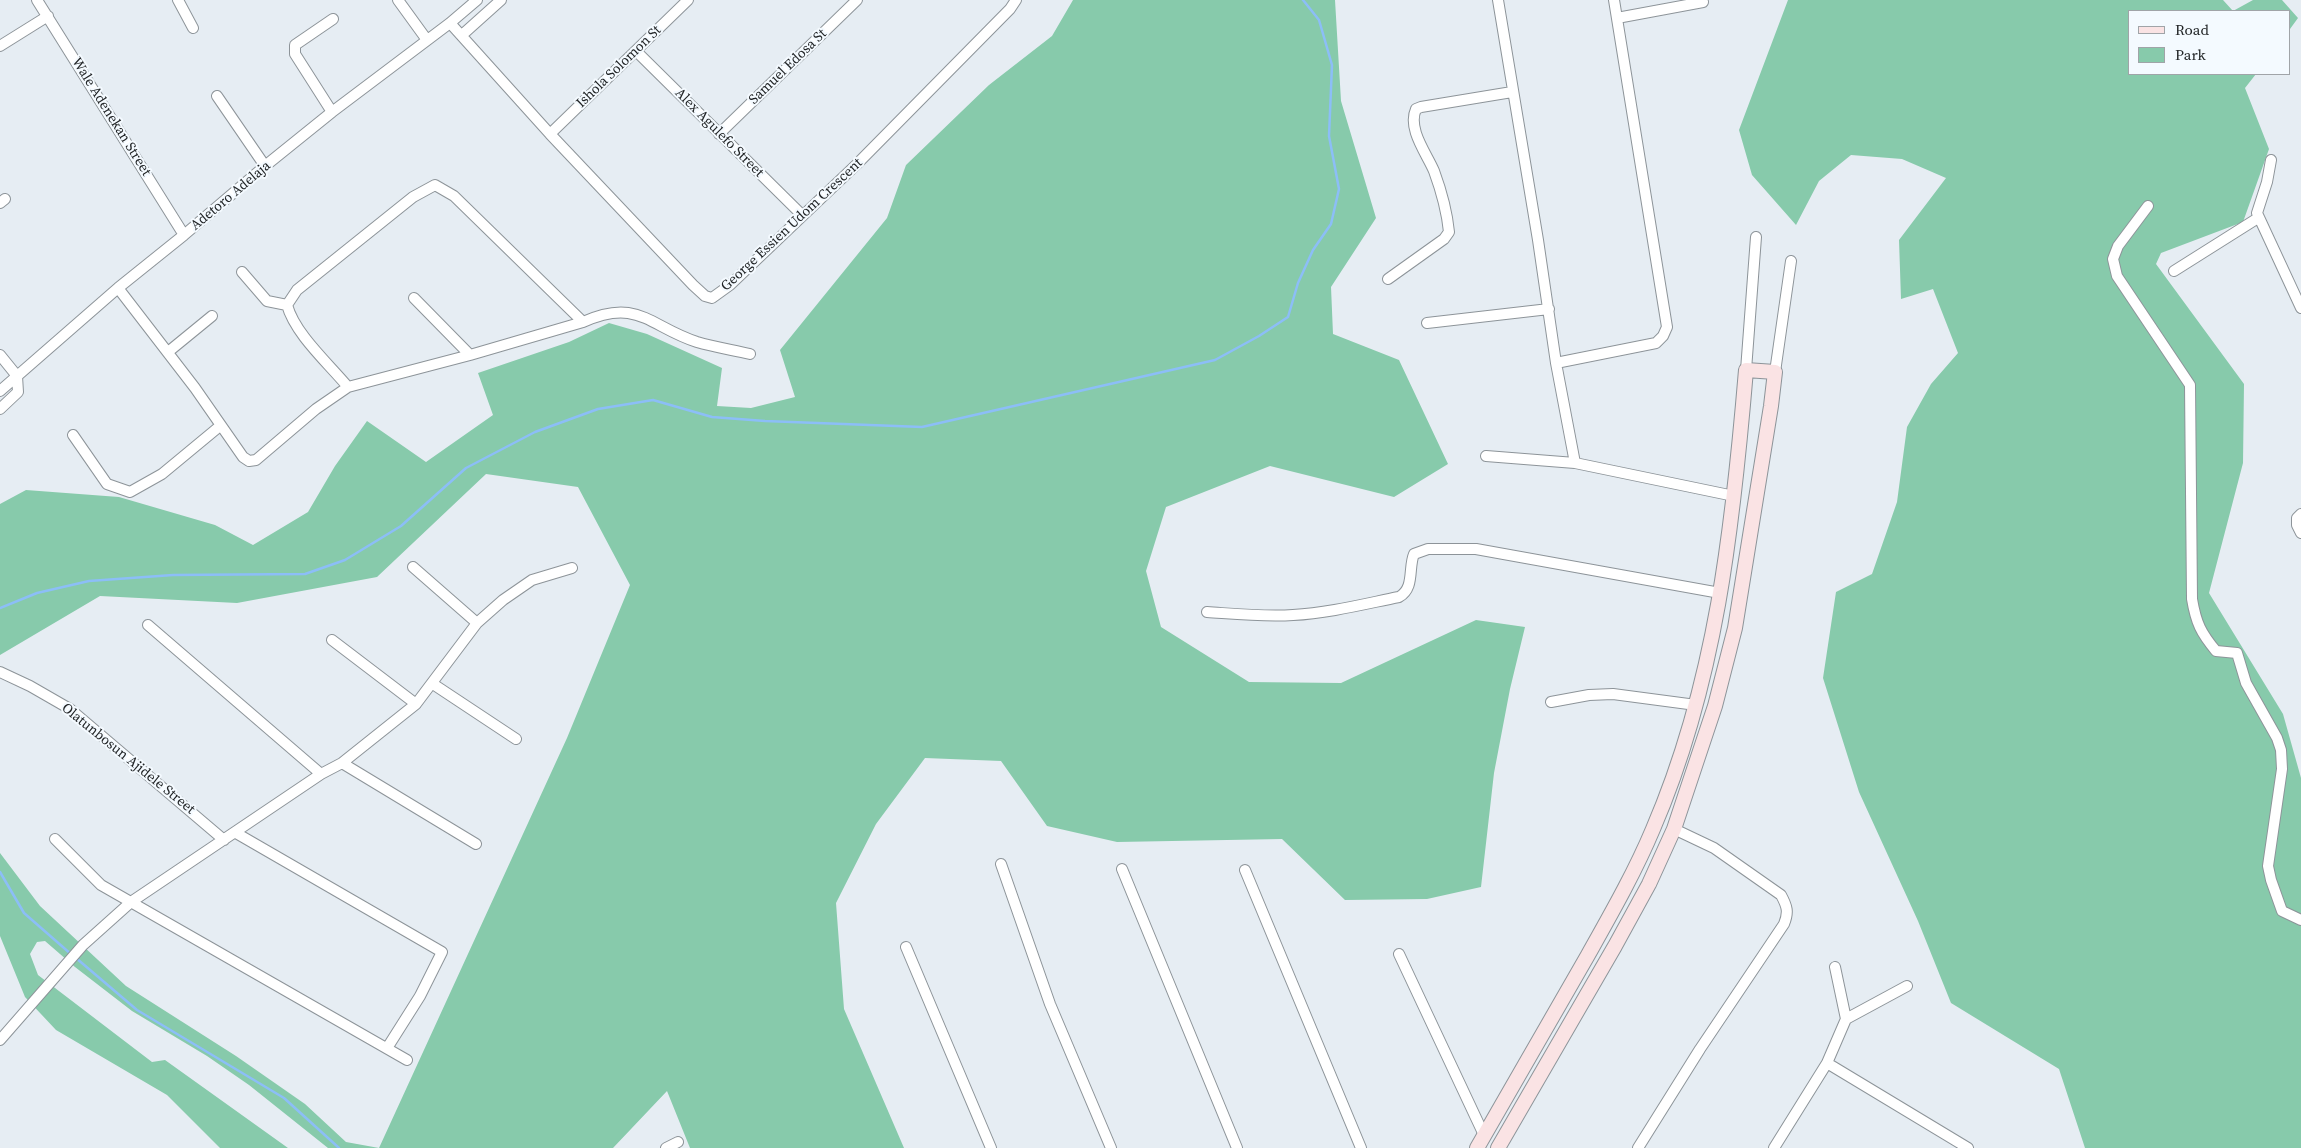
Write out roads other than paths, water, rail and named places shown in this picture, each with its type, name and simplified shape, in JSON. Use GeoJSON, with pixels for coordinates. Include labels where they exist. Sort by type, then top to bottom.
{"type":"FeatureCollection","features":[{"type":"Feature","properties":{"kind":"street","name":"Wale Adenekan Street"},"geometry":{"type":"LineString","coordinates":[[37,0],[184,235]]}},
{"type":"Feature","properties":{"kind":"street"},"geometry":{"type":"LineString","coordinates":[[178,0],[193,28]]}},
{"type":"Feature","properties":{"kind":"street"},"geometry":{"type":"LineString","coordinates":[[398,0],[427,40]]}},
{"type":"Feature","properties":{"kind":"street","name":"Adetoro Adelaja"},"geometry":{"type":"LineString","coordinates":[[0,391],[118,288],[265,166],[477,0]]}},
{"type":"Feature","properties":{"kind":"street"},"geometry":{"type":"LineString","coordinates":[[462,35],[501,0]]}},
{"type":"Feature","properties":{"kind":"street","name":"Ishola Solomon St"},"geometry":{"type":"LineString","coordinates":[[550,134],[688,0]]}},
{"type":"Feature","properties":{"kind":"street","name":"Samuel Edosa St"},"geometry":{"type":"LineString","coordinates":[[719,134],[857,0]]}},
{"type":"Feature","properties":{"kind":"street","name":"George Essien Udom Crescent"},"geometry":{"type":"LineString","coordinates":[[450,23],[550,134],[705,296],[712,298],[718,295],[857,164],[999,20],[1016,0]]}},
{"type":"Feature","properties":{"kind":"street"},"geometry":{"type":"LineString","coordinates":[[1498,0],[1549,309],[1556,363],[1576,463]]}},
{"type":"Feature","properties":{"kind":"street"},"geometry":{"type":"LineString","coordinates":[[1556,363],[1656,342],[1663,336],[1667,327],[1614,0]]}},
{"type":"Feature","properties":{"kind":"street"},"geometry":{"type":"LineString","coordinates":[[1617,18],[1702,2]]}},
{"type":"Feature","properties":{"kind":"street"},"geometry":{"type":"LineString","coordinates":[[0,46],[48,16]]}},
{"type":"Feature","properties":{"kind":"street"},"geometry":{"type":"LineString","coordinates":[[332,112],[295,54],[295,45],[333,18]]}},
{"type":"Feature","properties":{"kind":"street","name":"Alex Agulefo Street"},"geometry":{"type":"LineString","coordinates":[[636,51],[802,215]]}},
{"type":"Feature","properties":{"kind":"street"},"geometry":{"type":"LineString","coordinates":[[1388,279],[1444,239],[1449,232],[1434,171],[1420,145],[1414,122],[1416,109],[1512,92]]}},
{"type":"Feature","properties":{"kind":"street"},"geometry":{"type":"LineString","coordinates":[[217,96],[265,166]]}},
{"type":"Feature","properties":{"kind":"street"},"geometry":{"type":"LineString","coordinates":[[2271,160],[2267,182],[2257,213],[2258,218],[2301,308]]}},
{"type":"Feature","properties":{"kind":"street"},"geometry":{"type":"LineString","coordinates":[[287,305],[297,290],[413,197],[435,185],[454,196],[583,322]]}},
{"type":"Feature","properties":{"kind":"street"},"geometry":{"type":"LineString","coordinates":[[2148,206],[2118,246],[2113,259],[2117,276],[2190,385],[2192,599],[2195,620],[2203,635],[2216,651],[2237,653],[2246,683],[2277,738],[2281,750],[2282,768],[2268,866],[2282,911],[2301,920]]}},
{"type":"Feature","properties":{"kind":"street"},"geometry":{"type":"LineString","coordinates":[[2174,271],[2258,218]]}},
{"type":"Feature","properties":{"kind":"street"},"geometry":{"type":"LineString","coordinates":[[1477,1148],[1551,1020],[1632,873],[1654,829],[1696,705],[1720,593],[1734,496],[1756,237]]}},
{"type":"Feature","properties":{"kind":"street"},"geometry":{"type":"LineString","coordinates":[[1498,1148],[1649,884],[1674,829],[1715,706],[1735,628],[1771,406],[1791,261]]}},
{"type":"Feature","properties":{"kind":"street"},"geometry":{"type":"LineString","coordinates":[[242,272],[267,302],[287,305]]}},
{"type":"Feature","properties":{"kind":"street"},"geometry":{"type":"LineString","coordinates":[[118,288],[168,352],[243,457],[249,461],[256,460],[316,409],[348,387],[470,355],[583,322],[600,314],[632,312],[696,342],[750,354]]}},
{"type":"Feature","properties":{"kind":"street"},"geometry":{"type":"LineString","coordinates":[[414,298],[470,355]]}},
{"type":"Feature","properties":{"kind":"street"},"geometry":{"type":"LineString","coordinates":[[287,305],[291,318],[299,330],[348,387]]}},
{"type":"Feature","properties":{"kind":"street"},"geometry":{"type":"LineString","coordinates":[[1427,323],[1549,309]]}},
{"type":"Feature","properties":{"kind":"street"},"geometry":{"type":"LineString","coordinates":[[168,352],[212,316]]}},
{"type":"Feature","properties":{"kind":"street"},"geometry":{"type":"LineString","coordinates":[[0,355],[17,376],[18,392],[0,409]]}},
{"type":"Feature","properties":{"kind":"street"},"geometry":{"type":"LineString","coordinates":[[1746,370],[1775,372]]}},
{"type":"Feature","properties":{"kind":"street"},"geometry":{"type":"LineString","coordinates":[[73,435],[107,484],[130,492],[162,474],[220,426]]}},
{"type":"Feature","properties":{"kind":"street"},"geometry":{"type":"LineString","coordinates":[[1486,456],[1576,463],[1734,496]]}},
{"type":"Feature","properties":{"kind":"street"},"geometry":{"type":"LineString","coordinates":[[2301,514],[2297,518],[2297,525],[2301,533]]}},
{"type":"Feature","properties":{"kind":"street"},"geometry":{"type":"LineString","coordinates":[[1208,612],[1248,615],[1293,615],[1347,608],[1400,597],[1405,594],[1409,587],[1414,554],[1428,549],[1476,549],[1720,593]]}},
{"type":"Feature","properties":{"kind":"street"},"geometry":{"type":"LineString","coordinates":[[413,567],[477,623]]}},
{"type":"Feature","properties":{"kind":"street"},"geometry":{"type":"LineString","coordinates":[[0,1040],[83,945],[131,902],[321,774],[342,763],[416,704],[433,684],[477,623],[503,600],[532,580],[572,568]]}},
{"type":"Feature","properties":{"kind":"street"},"geometry":{"type":"LineString","coordinates":[[148,625],[321,774]]}},
{"type":"Feature","properties":{"kind":"street"},"geometry":{"type":"LineString","coordinates":[[332,640],[416,704]]}},
{"type":"Feature","properties":{"kind":"street","name":"Olatunbosun Ajidele Street"},"geometry":{"type":"LineString","coordinates":[[0,672],[30,686],[70,709],[224,840]]}},
{"type":"Feature","properties":{"kind":"street"},"geometry":{"type":"LineString","coordinates":[[433,684],[516,739]]}},
{"type":"Feature","properties":{"kind":"street"},"geometry":{"type":"LineString","coordinates":[[1551,702],[1590,695],[1612,694],[1696,705]]}},
{"type":"Feature","properties":{"kind":"street"},"geometry":{"type":"LineString","coordinates":[[342,763],[476,844]]}},
{"type":"Feature","properties":{"kind":"street"},"geometry":{"type":"LineString","coordinates":[[1638,1148],[1700,1049],[1784,924],[1788,914],[1786,904],[1781,895],[1714,848],[1674,829]]}},
{"type":"Feature","properties":{"kind":"street"},"geometry":{"type":"LineString","coordinates":[[236,832],[442,952],[420,996],[389,1045]]}},
{"type":"Feature","properties":{"kind":"street"},"geometry":{"type":"LineString","coordinates":[[55,839],[102,885],[407,1060]]}},
{"type":"Feature","properties":{"kind":"street"},"geometry":{"type":"LineString","coordinates":[[1001,864],[1050,1004],[1111,1148]]}},
{"type":"Feature","properties":{"kind":"street"},"geometry":{"type":"LineString","coordinates":[[1122,869],[1237,1148]]}},
{"type":"Feature","properties":{"kind":"street"},"geometry":{"type":"LineString","coordinates":[[1245,870],[1361,1148]]}},
{"type":"Feature","properties":{"kind":"street"},"geometry":{"type":"LineString","coordinates":[[906,947],[991,1148]]}},
{"type":"Feature","properties":{"kind":"street"},"geometry":{"type":"LineString","coordinates":[[1399,954],[1484,1135]]}},
{"type":"Feature","properties":{"kind":"street"},"geometry":{"type":"LineString","coordinates":[[1774,1148],[1827,1063],[1846,1019],[1835,967]]}},
{"type":"Feature","properties":{"kind":"street"},"geometry":{"type":"LineString","coordinates":[[1846,1019],[1907,986]]}},
{"type":"Feature","properties":{"kind":"street"},"geometry":{"type":"LineString","coordinates":[[1827,1063],[1968,1148]]}},
{"type":"Feature","properties":{"kind":"street"},"geometry":{"type":"LineString","coordinates":[[666,1148],[678,1142]]}},
{"type":"Feature","properties":{"kind":"waterway"},"geometry":{"type":"LineString","coordinates":[[0,608],[37,593],[89,581],[173,575],[305,574],[345,560],[401,526],[466,468],[535,432],[598,409],[653,400],[712,417],[922,427],[1215,360],[1259,336],[1288,317],[1298,283],[1313,250],[1331,224],[1339,189],[1329,136],[1332,65],[1319,20],[1303,0]]}},
{"type":"Feature","properties":{"kind":"waterway"},"geometry":{"type":"LineString","coordinates":[[0,872],[24,913],[72,955]]}},
{"type":"Feature","properties":{"kind":"waterway"},"geometry":{"type":"LineString","coordinates":[[76,958],[137,1010],[284,1098],[339,1148]]}}]}
